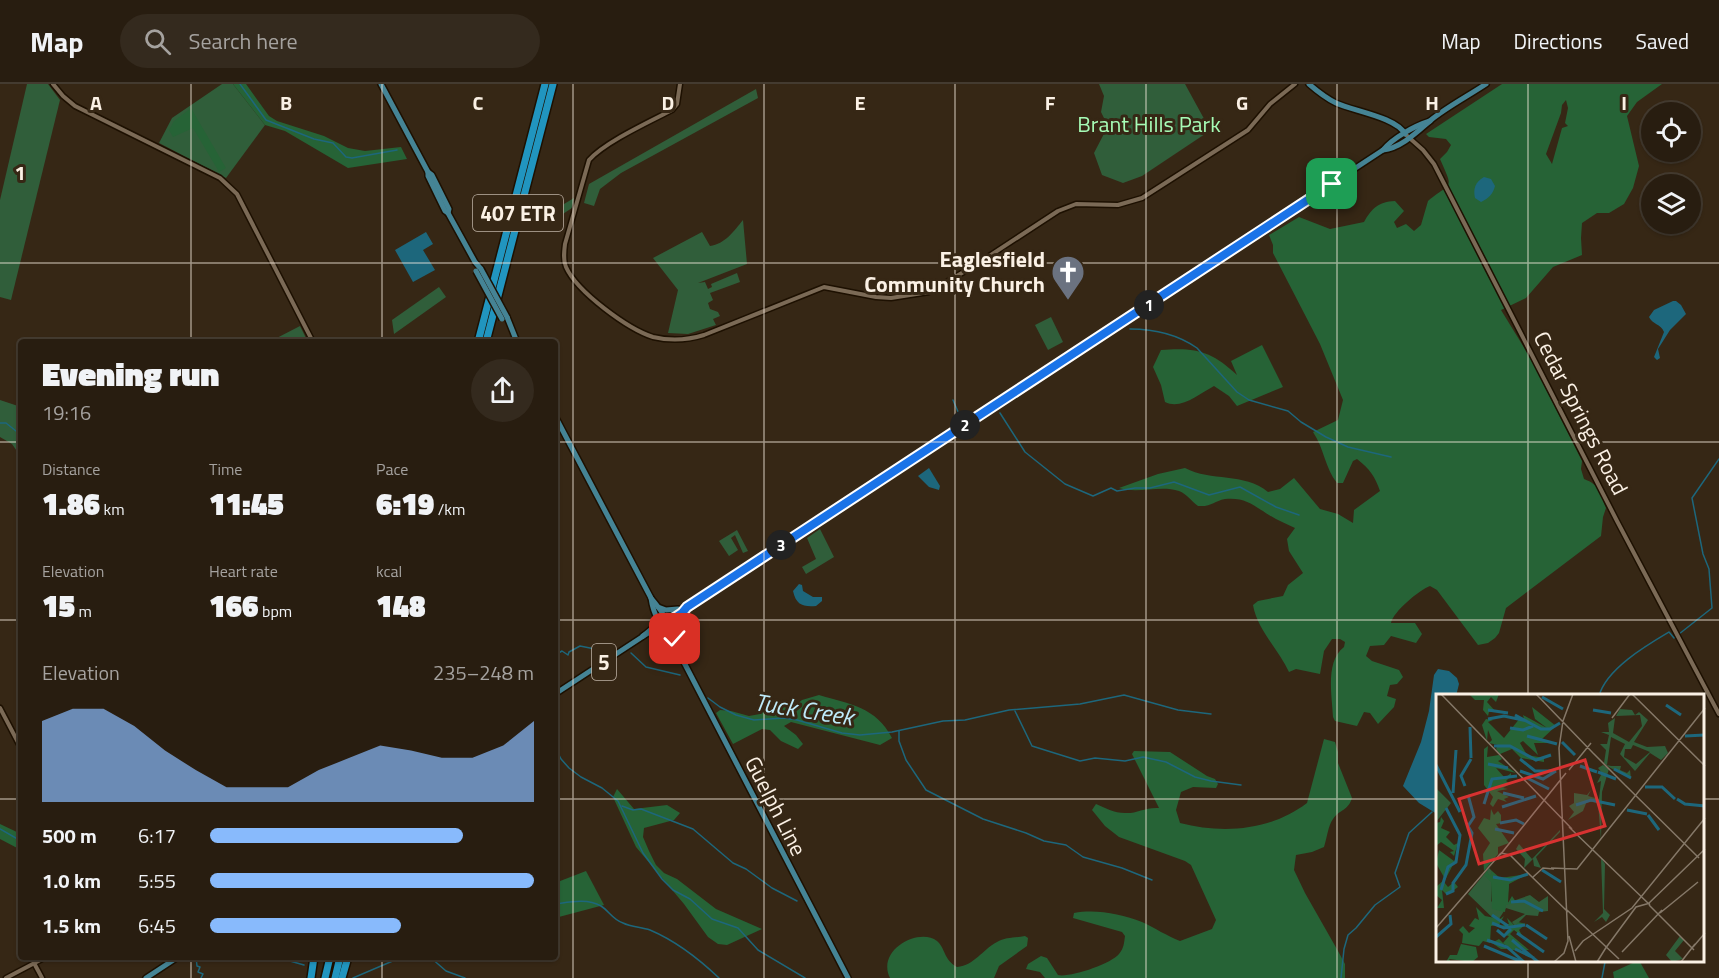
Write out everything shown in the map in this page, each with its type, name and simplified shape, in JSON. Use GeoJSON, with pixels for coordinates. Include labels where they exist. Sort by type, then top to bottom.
{"type":"FeatureCollection","features":[{"type":"Feature","properties":{"kind":"highway","name":"407 ETR"},"geometry":{"type":"LineString","coordinates":[[479,339],[545,84]]}},
{"type":"Feature","properties":{"kind":"highway","name":"407 ETR"},"geometry":{"type":"LineString","coordinates":[[487,339],[552,84]]}},
{"type":"Feature","properties":{"kind":"highway"},"geometry":{"type":"LineString","coordinates":[[311,978],[314,960]]}},
{"type":"Feature","properties":{"kind":"highway"},"geometry":{"type":"LineString","coordinates":[[325,978],[329,960]]}},
{"type":"Feature","properties":{"kind":"highway"},"geometry":{"type":"LineString","coordinates":[[335,978],[339,960]]}},
{"type":"Feature","properties":{"kind":"highway"},"geometry":{"type":"LineString","coordinates":[[342,978],[347,960]]}},
{"type":"Feature","properties":{"kind":"main road"},"geometry":{"type":"LineString","coordinates":[[381,84],[428,172],[445,211],[516,339]]}},
{"type":"Feature","properties":{"kind":"main road"},"geometry":{"type":"LineString","coordinates":[[1309,84],[1336,103],[1374,115],[1407,136]]}},
{"type":"Feature","properties":{"kind":"main road","name":"5"},"geometry":{"type":"LineString","coordinates":[[558,692],[680,609],[687,607],[1104,336],[1486,84]]}},
{"type":"Feature","properties":{"kind":"main road","name":"Guelph Line"},"geometry":{"type":"LineString","coordinates":[[558,422],[651,598],[658,607],[663,622]]}},
{"type":"Feature","properties":{"kind":"main road","name":"Guelph Line"},"geometry":{"type":"LineString","coordinates":[[651,598],[652,606],[675,639],[676,647],[848,978]]}},
{"type":"Feature","properties":{"kind":"main road"},"geometry":{"type":"LineString","coordinates":[[658,607],[666,610],[680,609]]}},
{"type":"Feature","properties":{"kind":"main road","name":"5"},"geometry":{"type":"LineString","coordinates":[[663,622],[682,613],[687,607]]}},
{"type":"Feature","properties":{"kind":"main road"},"geometry":{"type":"LineString","coordinates":[[146,978],[173,960]]}},
{"type":"Feature","properties":{"kind":"street"},"geometry":{"type":"LineString","coordinates":[[54,84],[75,106],[220,178],[237,194],[311,339]]}},
{"type":"Feature","properties":{"kind":"street"},"geometry":{"type":"LineString","coordinates":[[680,84],[677,104],[672,110],[612,142],[589,160],[565,244],[564,255],[566,266],[575,280],[621,322],[637,331],[668,339],[688,339],[704,335],[824,287],[891,298],[929,292],[974,266],[1058,211],[1076,204],[1118,205],[1142,198],[1248,130],[1270,104],[1296,84]]}},
{"type":"Feature","properties":{"kind":"street","name":"Cedar Springs Road"},"geometry":{"type":"LineString","coordinates":[[1407,136],[1434,164],[1719,714]]}},
{"type":"Feature","properties":{"kind":"street"},"geometry":{"type":"LineString","coordinates":[[0,708],[18,742]]}},
{"type":"Feature","properties":{"kind":"street"},"geometry":{"type":"LineString","coordinates":[[6,978],[40,960]]}},
{"type":"Feature","properties":{"kind":"street"},"geometry":{"type":"LineString","coordinates":[[34,963],[42,978]]}},
{"type":"Feature","properties":{"kind":"green space"},"geometry":{"type":"Polygon","coordinates":[[[27,84],[48,84],[60,100],[11,300],[0,297],[0,200],[27,84]]]}},
{"type":"Feature","properties":{"kind":"green space"},"geometry":{"type":"Polygon","coordinates":[[[222,84],[233,84],[265,125],[226,178],[159,143],[172,118],[222,84]]]}},
{"type":"Feature","properties":{"kind":"green space"},"geometry":{"type":"Polygon","coordinates":[[[233,84],[246,84],[269,116],[277,121],[324,136],[348,148],[365,151],[401,147],[407,159],[348,168],[285,131],[265,125],[233,84]]]}},
{"type":"Feature","properties":{"kind":"green space","name":"Brant Hills Park"},"geometry":{"type":"Polygon","coordinates":[[[1099,84],[1185,84],[1208,126],[1208,132],[1142,176],[1123,183],[1102,175],[1094,153],[1108,126],[1101,112],[1104,96],[1099,84]]]}},
{"type":"Feature","properties":{"kind":"green space"},"geometry":{"type":"Polygon","coordinates":[[[1502,84],[1662,84],[1637,102],[1627,116],[1639,166],[1633,188],[1624,204],[1609,213],[1597,213],[1582,223],[1582,255],[1553,267],[1526,298],[1501,310],[1531,359],[1582,461],[1581,469],[1584,479],[1593,484],[1601,494],[1606,508],[1601,536],[1506,608],[1499,633],[1488,643],[1478,645],[1437,590],[1430,586],[1413,597],[1396,613],[1391,623],[1415,623],[1422,634],[1416,643],[1391,636],[1384,645],[1370,646],[1366,656],[1372,661],[1399,670],[1403,677],[1397,684],[1390,685],[1387,696],[1396,699],[1394,707],[1378,724],[1370,713],[1364,712],[1357,726],[1335,721],[1333,717],[1332,670],[1334,661],[1345,642],[1332,639],[1324,651],[1320,674],[1296,669],[1289,672],[1255,614],[1253,605],[1258,601],[1283,596],[1288,585],[1303,573],[1289,551],[1287,539],[1295,528],[1275,519],[1248,502],[1238,499],[1225,499],[1207,506],[1198,506],[1184,494],[1172,489],[1126,490],[1119,488],[1158,474],[1185,468],[1206,475],[1249,482],[1268,492],[1280,489],[1294,478],[1320,509],[1338,514],[1353,523],[1354,510],[1380,491],[1372,473],[1357,459],[1353,461],[1343,483],[1337,483],[1313,432],[1338,420],[1343,400],[1320,344],[1273,253],[1269,235],[1299,217],[1330,229],[1364,222],[1376,207],[1395,201],[1404,211],[1394,222],[1397,228],[1406,224],[1414,231],[1421,225],[1428,201],[1446,187],[1449,181],[1440,159],[1451,145],[1446,139],[1429,137],[1426,134],[1502,84]],[[1566,100],[1562,105],[1546,154],[1552,164],[1562,128],[1568,126],[1565,123],[1568,108],[1566,100]]]}},
{"type":"Feature","properties":{"kind":"green space"},"geometry":{"type":"Polygon","coordinates":[[[756,89],[758,98],[621,173],[600,189],[594,206],[584,203],[589,184],[756,89]]]}},
{"type":"Feature","properties":{"kind":"green space"},"geometry":{"type":"Polygon","coordinates":[[[191,108],[226,168],[219,172],[193,128],[173,137],[169,130],[174,121],[191,108]]]}},
{"type":"Feature","properties":{"kind":"green space"},"geometry":{"type":"Polygon","coordinates":[[[574,198],[572,208],[546,225],[549,213],[574,198]]]}},
{"type":"Feature","properties":{"kind":"green space"},"geometry":{"type":"Polygon","coordinates":[[[743,220],[747,264],[698,283],[705,282],[708,289],[712,287],[711,284],[737,273],[740,282],[710,293],[713,300],[708,303],[710,309],[718,312],[720,316],[713,319],[716,325],[688,334],[668,333],[678,290],[653,258],[702,232],[710,246],[720,243],[743,220]]]}},
{"type":"Feature","properties":{"kind":"green space"},"geometry":{"type":"Polygon","coordinates":[[[439,287],[446,297],[394,334],[392,320],[439,287]]]}},
{"type":"Feature","properties":{"kind":"green space"},"geometry":{"type":"Polygon","coordinates":[[[1051,317],[1063,342],[1048,350],[1035,325],[1051,317]]]}},
{"type":"Feature","properties":{"kind":"green space"},"geometry":{"type":"Polygon","coordinates":[[[300,326],[306,339],[275,339],[300,326]]]}},
{"type":"Feature","properties":{"kind":"green space"},"geometry":{"type":"Polygon","coordinates":[[[1262,345],[1283,387],[1237,406],[1229,396],[1214,386],[1184,403],[1165,402],[1153,367],[1161,350],[1184,349],[1202,352],[1219,361],[1237,375],[1231,361],[1262,345]]]}},
{"type":"Feature","properties":{"kind":"green space"},"geometry":{"type":"Polygon","coordinates":[[[0,400],[18,406],[18,453],[12,444],[0,437],[0,400]]]}},
{"type":"Feature","properties":{"kind":"green space"},"geometry":{"type":"Polygon","coordinates":[[[820,529],[834,557],[806,574],[802,567],[816,559],[807,538],[820,529]]]}},
{"type":"Feature","properties":{"kind":"green space"},"geometry":{"type":"Polygon","coordinates":[[[737,530],[748,551],[743,553],[735,535],[731,538],[738,550],[729,556],[719,541],[737,530]]]}},
{"type":"Feature","properties":{"kind":"green space"},"geometry":{"type":"Polygon","coordinates":[[[819,695],[852,704],[870,713],[886,728],[892,738],[880,745],[791,722],[784,726],[803,744],[798,749],[781,741],[770,730],[762,729],[733,744],[716,713],[720,710],[731,711],[749,716],[760,714],[768,708],[796,705],[802,700],[819,695]]]}},
{"type":"Feature","properties":{"kind":"green space"},"geometry":{"type":"Polygon","coordinates":[[[1324,739],[1335,742],[1338,763],[1352,798],[1331,822],[1324,847],[1296,855],[1294,870],[1345,964],[1345,978],[1045,978],[1040,972],[1026,969],[1028,964],[1041,956],[1047,958],[1058,975],[1071,974],[1099,966],[1119,954],[1123,948],[1125,936],[1122,932],[1073,918],[1074,913],[1100,912],[1126,917],[1142,922],[1180,941],[1212,929],[1216,920],[1191,865],[1119,837],[1105,826],[1092,810],[1096,804],[1121,813],[1159,808],[1132,754],[1134,751],[1170,752],[1215,779],[1218,784],[1216,788],[1193,787],[1181,792],[1176,810],[1180,823],[1213,828],[1246,828],[1278,819],[1307,803],[1324,739]]]}},
{"type":"Feature","properties":{"kind":"green space"},"geometry":{"type":"Polygon","coordinates":[[[617,789],[634,809],[667,805],[680,813],[674,820],[644,828],[643,837],[649,851],[656,865],[664,873],[677,879],[716,909],[762,929],[727,945],[718,944],[708,937],[684,904],[636,847],[613,797],[617,789]]]}},
{"type":"Feature","properties":{"kind":"green space"},"geometry":{"type":"Polygon","coordinates":[[[0,824],[18,833],[18,848],[0,839],[0,824]]]}},
{"type":"Feature","properties":{"kind":"green space"},"geometry":{"type":"Polygon","coordinates":[[[586,871],[604,905],[558,917],[558,882],[586,871]]]}},
{"type":"Feature","properties":{"kind":"green space"},"geometry":{"type":"Polygon","coordinates":[[[1025,936],[1028,938],[1027,946],[999,966],[994,978],[890,978],[887,968],[894,950],[911,939],[929,937],[937,941],[949,961],[957,967],[974,960],[1000,940],[1025,936]]]}},
{"type":"Feature","properties":{"kind":"green space"},"geometry":{"type":"Polygon","coordinates":[[[1633,963],[1641,963],[1649,978],[1614,978],[1613,972],[1633,963]]]}},
{"type":"Feature","properties":{"kind":"water"},"geometry":{"type":"Polygon","coordinates":[[[1484,177],[1491,179],[1495,186],[1490,196],[1481,202],[1475,198],[1475,189],[1477,183],[1484,177]]]}},
{"type":"Feature","properties":{"kind":"water"},"geometry":{"type":"Polygon","coordinates":[[[426,232],[433,244],[423,250],[435,270],[413,282],[395,250],[426,232]]]}},
{"type":"Feature","properties":{"kind":"water"},"geometry":{"type":"Polygon","coordinates":[[[1673,301],[1681,305],[1686,314],[1670,330],[1658,349],[1660,358],[1657,360],[1654,357],[1664,332],[1649,317],[1654,310],[1673,301]]]}},
{"type":"Feature","properties":{"kind":"water"},"geometry":{"type":"Polygon","coordinates":[[[929,468],[940,486],[939,490],[929,487],[918,476],[929,468]]]}},
{"type":"Feature","properties":{"kind":"water"},"geometry":{"type":"Polygon","coordinates":[[[799,584],[802,585],[803,591],[813,597],[822,597],[822,601],[816,606],[801,604],[793,591],[799,584]]]}},
{"type":"Feature","properties":{"kind":"water"},"geometry":{"type":"Polygon","coordinates":[[[1438,669],[1449,671],[1457,678],[1459,684],[1456,694],[1436,694],[1436,813],[1419,803],[1403,786],[1421,742],[1429,711],[1434,675],[1438,669]]]}},
{"type":"Feature","properties":{"kind":"waterway"},"geometry":{"type":"LineString","coordinates":[[240,84],[266,120],[314,139],[333,143],[346,157],[352,158],[397,150]]}},
{"type":"Feature","properties":{"kind":"waterway"},"geometry":{"type":"LineString","coordinates":[[1130,329],[1156,331],[1181,339],[1197,348],[1237,392],[1249,400],[1288,411],[1301,422],[1348,447],[1391,457]]}},
{"type":"Feature","properties":{"kind":"waterway"},"geometry":{"type":"LineString","coordinates":[[953,400],[962,421]]}},
{"type":"Feature","properties":{"kind":"waterway"},"geometry":{"type":"LineString","coordinates":[[1000,413],[1025,452],[1065,484],[1093,496],[1111,488],[1117,491],[1150,488],[1174,482],[1209,495],[1240,487],[1276,507],[1299,515]]}},
{"type":"Feature","properties":{"kind":"waterway","name":"Tuck Creek"},"geometry":{"type":"LineString","coordinates":[[0,423],[6,423],[18,433]]}},
{"type":"Feature","properties":{"kind":"waterway"},"geometry":{"type":"LineString","coordinates":[[1600,694],[1610,676],[1628,659],[1669,632],[1674,638],[1712,608],[1709,569],[1703,554],[1692,498],[1719,459]]}},
{"type":"Feature","properties":{"kind":"waterway","name":"Tuck Creek"},"geometry":{"type":"LineString","coordinates":[[558,653],[562,651],[568,655],[580,646],[600,650]]}},
{"type":"Feature","properties":{"kind":"waterway","name":"Tuck Creek"},"geometry":{"type":"LineString","coordinates":[[631,653],[646,667],[680,675]]}},
{"type":"Feature","properties":{"kind":"waterway"},"geometry":{"type":"LineString","coordinates":[[708,698],[736,715],[754,720],[784,718],[842,733],[860,735],[892,732],[943,721],[965,720],[1009,710],[1080,704],[1124,695],[1178,710],[1211,714]]}},
{"type":"Feature","properties":{"kind":"waterway"},"geometry":{"type":"LineString","coordinates":[[1015,711],[1032,746],[1080,761],[1095,758],[1125,761],[1143,757],[1166,762],[1195,777],[1241,785]]}},
{"type":"Feature","properties":{"kind":"waterway"},"geometry":{"type":"LineString","coordinates":[[899,731],[899,741],[906,760],[926,790],[983,819],[1044,841],[1066,845],[1083,857],[1122,868],[1152,880]]}},
{"type":"Feature","properties":{"kind":"waterway"},"geometry":{"type":"LineString","coordinates":[[558,753],[569,768],[602,788],[618,801],[643,853],[673,890],[690,899],[712,919],[738,928],[758,950],[805,978]]}},
{"type":"Feature","properties":{"kind":"waterway"},"geometry":{"type":"LineString","coordinates":[[622,806],[633,810],[641,809],[693,829],[733,863],[797,901]]}},
{"type":"Feature","properties":{"kind":"waterway"},"geometry":{"type":"LineString","coordinates":[[1341,978],[1348,935],[1375,905],[1400,887],[1395,873],[1409,833],[1432,812]]}},
{"type":"Feature","properties":{"kind":"waterway"},"geometry":{"type":"LineString","coordinates":[[0,829],[18,839]]}},
{"type":"Feature","properties":{"kind":"waterway"},"geometry":{"type":"LineString","coordinates":[[558,904],[578,901],[596,904],[620,922],[650,930],[669,939],[719,978]]}},
{"type":"Feature","properties":{"kind":"waterway"},"geometry":{"type":"LineString","coordinates":[[196,960],[197,966],[200,967],[198,972],[203,974],[201,978]]}},
{"type":"Feature","properties":{"kind":"waterway"},"geometry":{"type":"LineString","coordinates":[[289,960],[304,965]]}},
{"type":"Feature","properties":{"kind":"waterway"},"geometry":{"type":"LineString","coordinates":[[353,978],[395,960]]}},
{"type":"Feature","properties":{"kind":"waterway"},"geometry":{"type":"LineString","coordinates":[[433,960],[446,971],[465,978]]}},
{"type":"Feature","properties":{"kind":"waterway"},"geometry":{"type":"LineString","coordinates":[[1602,978],[1605,963]]}},
{"type":"Feature","properties":{"kind":"place","name":"Eaglesfield Community Church"},"geometry":{"type":"Point","coordinates":[1068,301]}},
{"type":"Feature","properties":{"kind":"route"},"geometry":{"type":"LineString","coordinates":[[675,639],[667,623],[687,607],[1332,184]]}}]}
